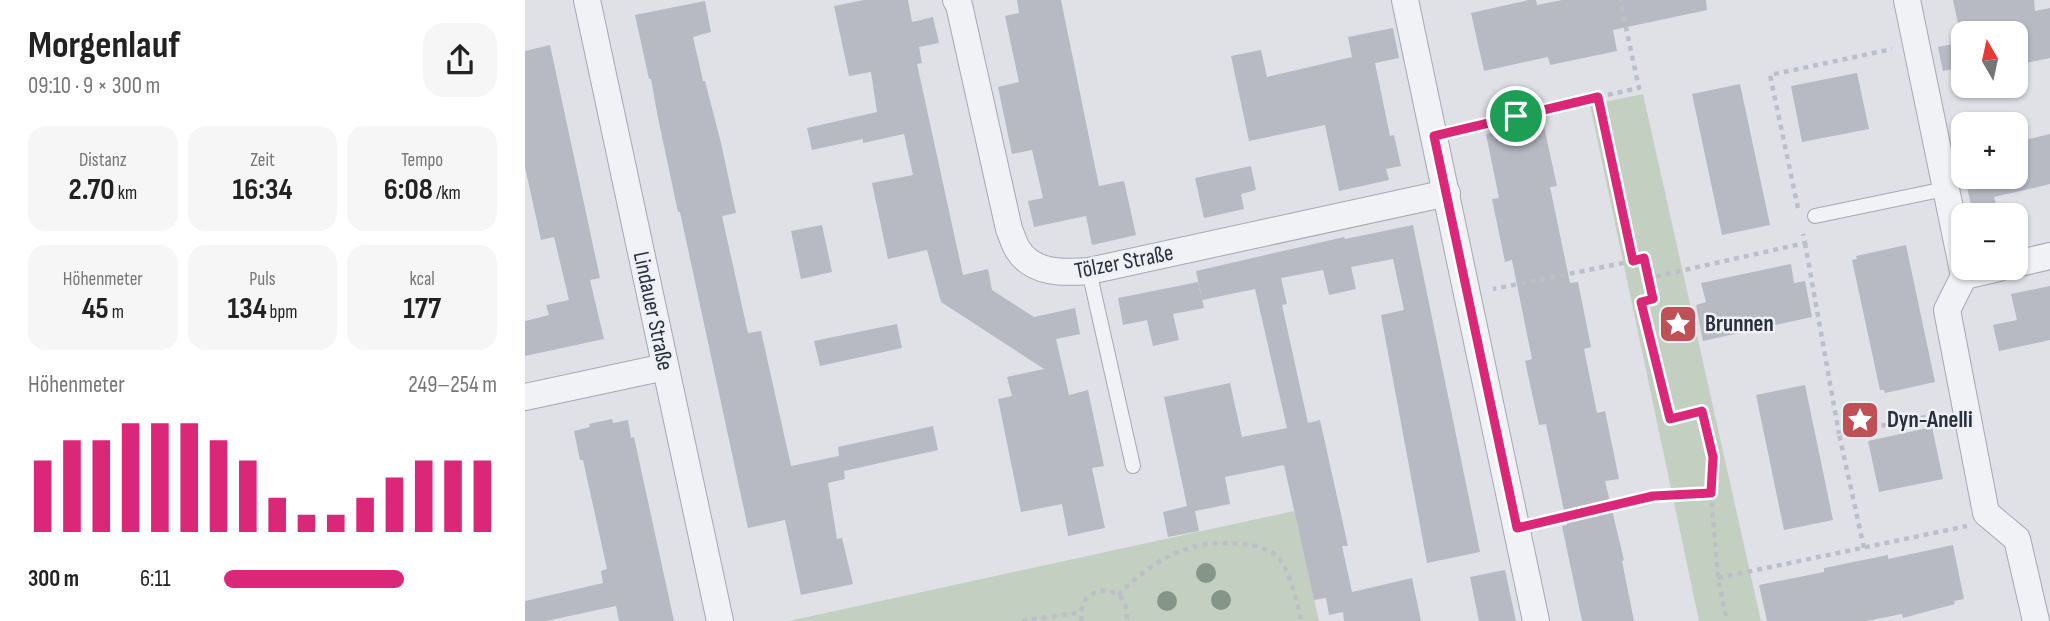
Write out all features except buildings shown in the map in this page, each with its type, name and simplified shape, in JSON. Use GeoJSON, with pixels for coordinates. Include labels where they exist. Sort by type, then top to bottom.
{"type":"FeatureCollection","features":[{"type":"Feature","properties":{"kind":"street","name":"Lindauer Straße"},"geometry":{"type":"LineString","coordinates":[[587,0],[720,621]]}},
{"type":"Feature","properties":{"kind":"street","name":"Tölzer Straße"},"geometry":{"type":"LineString","coordinates":[[955,0],[959,5],[1009,229],[1018,252],[1047,270],[1062,273],[1089,271],[1447,193]]}},
{"type":"Feature","properties":{"kind":"street"},"geometry":{"type":"LineString","coordinates":[[1405,0],[1536,621]]}},
{"type":"Feature","properties":{"kind":"street"},"geometry":{"type":"LineString","coordinates":[[1907,0],[1951,216]]}},
{"type":"Feature","properties":{"kind":"street"},"geometry":{"type":"LineString","coordinates":[[2028,261],[2050,256]]}},
{"type":"Feature","properties":{"kind":"street"},"geometry":{"type":"LineString","coordinates":[[1962,280],[1947,310],[1986,513],[2017,539],[2036,621]]}},
{"type":"Feature","properties":{"kind":"street"},"geometry":{"type":"LineString","coordinates":[[525,397],[665,367]]}},
{"type":"Feature","properties":{"kind":"lane"},"geometry":{"type":"LineString","coordinates":[[1815,216],[1945,189]]}},
{"type":"Feature","properties":{"kind":"lane"},"geometry":{"type":"LineString","coordinates":[[1089,271],[1133,466]]}},
{"type":"Feature","properties":{"kind":"path"},"geometry":{"type":"LineString","coordinates":[[1434,136],[1639,88],[1620,0]]}},
{"type":"Feature","properties":{"kind":"path"},"geometry":{"type":"LineString","coordinates":[[1800,219],[1770,75],[1917,44]]}},
{"type":"Feature","properties":{"kind":"path"},"geometry":{"type":"LineString","coordinates":[[1598,97],[1633,261]]}},
{"type":"Feature","properties":{"kind":"path"},"geometry":{"type":"LineString","coordinates":[[1803,231],[1839,434],[1864,548]]}},
{"type":"Feature","properties":{"kind":"path"},"geometry":{"type":"LineString","coordinates":[[1649,278],[1805,243]]}},
{"type":"Feature","properties":{"kind":"path"},"geometry":{"type":"LineString","coordinates":[[1468,293],[1644,258],[1653,299],[1641,302],[1670,419],[1702,411],[1713,457],[1711,493],[1717,578],[1727,621]]}},
{"type":"Feature","properties":{"kind":"path"},"geometry":{"type":"LineString","coordinates":[[1839,434],[1966,409]]}},
{"type":"Feature","properties":{"kind":"path"},"geometry":{"type":"LineString","coordinates":[[1517,528],[1653,496],[1711,493]]}},
{"type":"Feature","properties":{"kind":"path"},"geometry":{"type":"LineString","coordinates":[[1717,578],[1994,520]]}},
{"type":"Feature","properties":{"kind":"path"},"geometry":{"type":"LineString","coordinates":[[1118,595],[1150,566],[1172,553],[1211,544],[1256,545],[1277,555],[1287,574],[1301,621]]}},
{"type":"Feature","properties":{"kind":"path"},"geometry":{"type":"LineString","coordinates":[[1082,621],[1081,611],[1086,599],[1098,591],[1112,591],[1126,606],[1126,621]]}},
{"type":"Feature","properties":{"kind":"path"},"geometry":{"type":"LineString","coordinates":[[1022,621],[1081,611]]}},
{"type":"Feature","properties":{"kind":"green space"},"geometry":{"type":"Polygon","coordinates":[[[1643,94],[1761,621],[1699,621],[1590,105],[1643,94]]]}},
{"type":"Feature","properties":{"kind":"green space"},"geometry":{"type":"Polygon","coordinates":[[[1294,511],[1319,621],[789,621],[1294,511]]]}},
{"type":"Feature","properties":{"kind":"place","name":"Brunnen"},"geometry":{"type":"Point","coordinates":[1678,324]}},
{"type":"Feature","properties":{"kind":"place","name":"Dyn-Anelli"},"geometry":{"type":"Point","coordinates":[1860,420]}},
{"type":"Feature","properties":{"kind":"route"},"geometry":{"type":"LineString","coordinates":[[1598,97],[1633,261],[1644,258],[1653,299],[1641,302],[1670,419],[1702,411],[1713,457],[1711,493],[1653,496],[1517,528],[1434,136],[1516,116],[1598,97]]}}]}
